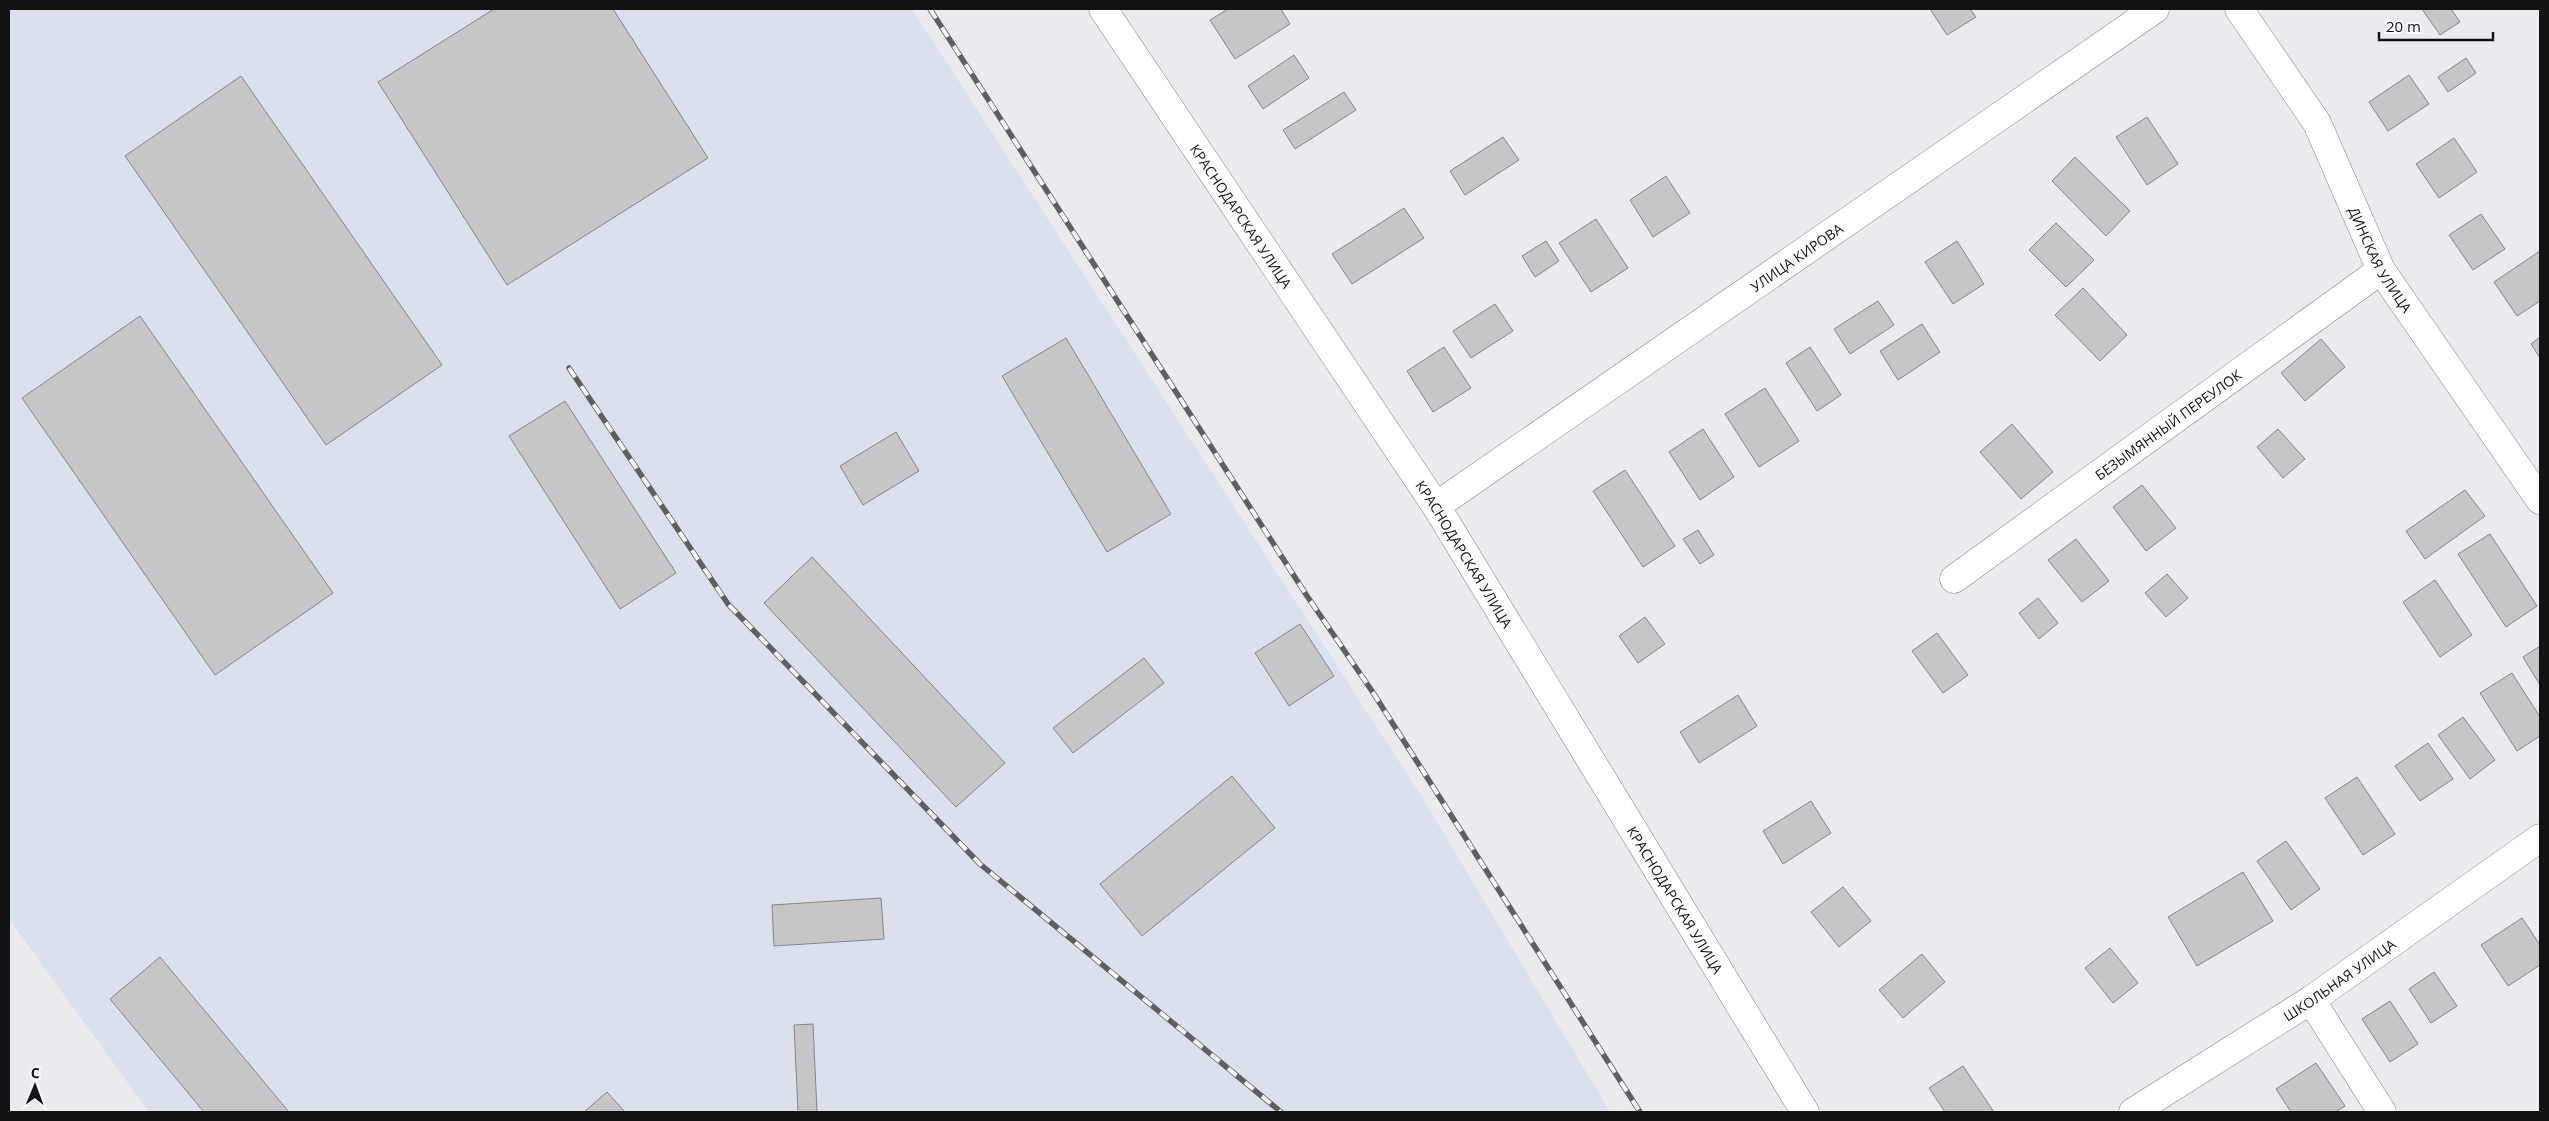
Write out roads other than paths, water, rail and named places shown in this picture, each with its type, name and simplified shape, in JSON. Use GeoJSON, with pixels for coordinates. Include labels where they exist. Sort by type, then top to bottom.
{"type":"FeatureCollection","features":[{"type":"Feature","properties":{"kind":"street","name":"КРАСНОДАРСКАЯ УЛИЦА"},"geometry":{"type":"LineString","coordinates":[[1103,9],[1436,506],[1805,1112]]}},
{"type":"Feature","properties":{"kind":"street","name":"ДИНСКАЯ УЛИЦА"},"geometry":{"type":"LineString","coordinates":[[2239,9],[2317,123],[2381,270],[2540,500]]}},
{"type":"Feature","properties":{"kind":"street","name":"УЛИЦА КИРОВА"},"geometry":{"type":"LineString","coordinates":[[1436,506],[2151,10]]}},
{"type":"Feature","properties":{"kind":"street","name":"БЕЗЫМЯННЫЙ ПЕРЕУЛОК"},"geometry":{"type":"LineString","coordinates":[[1954,578],[2381,270]]}},
{"type":"Feature","properties":{"kind":"street","name":"ШКОЛЬНАЯ УЛИЦА"},"geometry":{"type":"LineString","coordinates":[[2133,1112],[2311,1000],[2540,838]]}},
{"type":"Feature","properties":{"kind":"street"},"geometry":{"type":"LineString","coordinates":[[2311,1000],[2382,1112]]}},
{"type":"Feature","properties":{"kind":"railway"},"geometry":{"type":"LineString","coordinates":[[930,9],[1307,596],[1372,691],[1640,1112]]}},
{"type":"Feature","properties":{"kind":"railway"},"geometry":{"type":"LineString","coordinates":[[569,368],[728,604],[980,864],[1281,1112]]}}]}
